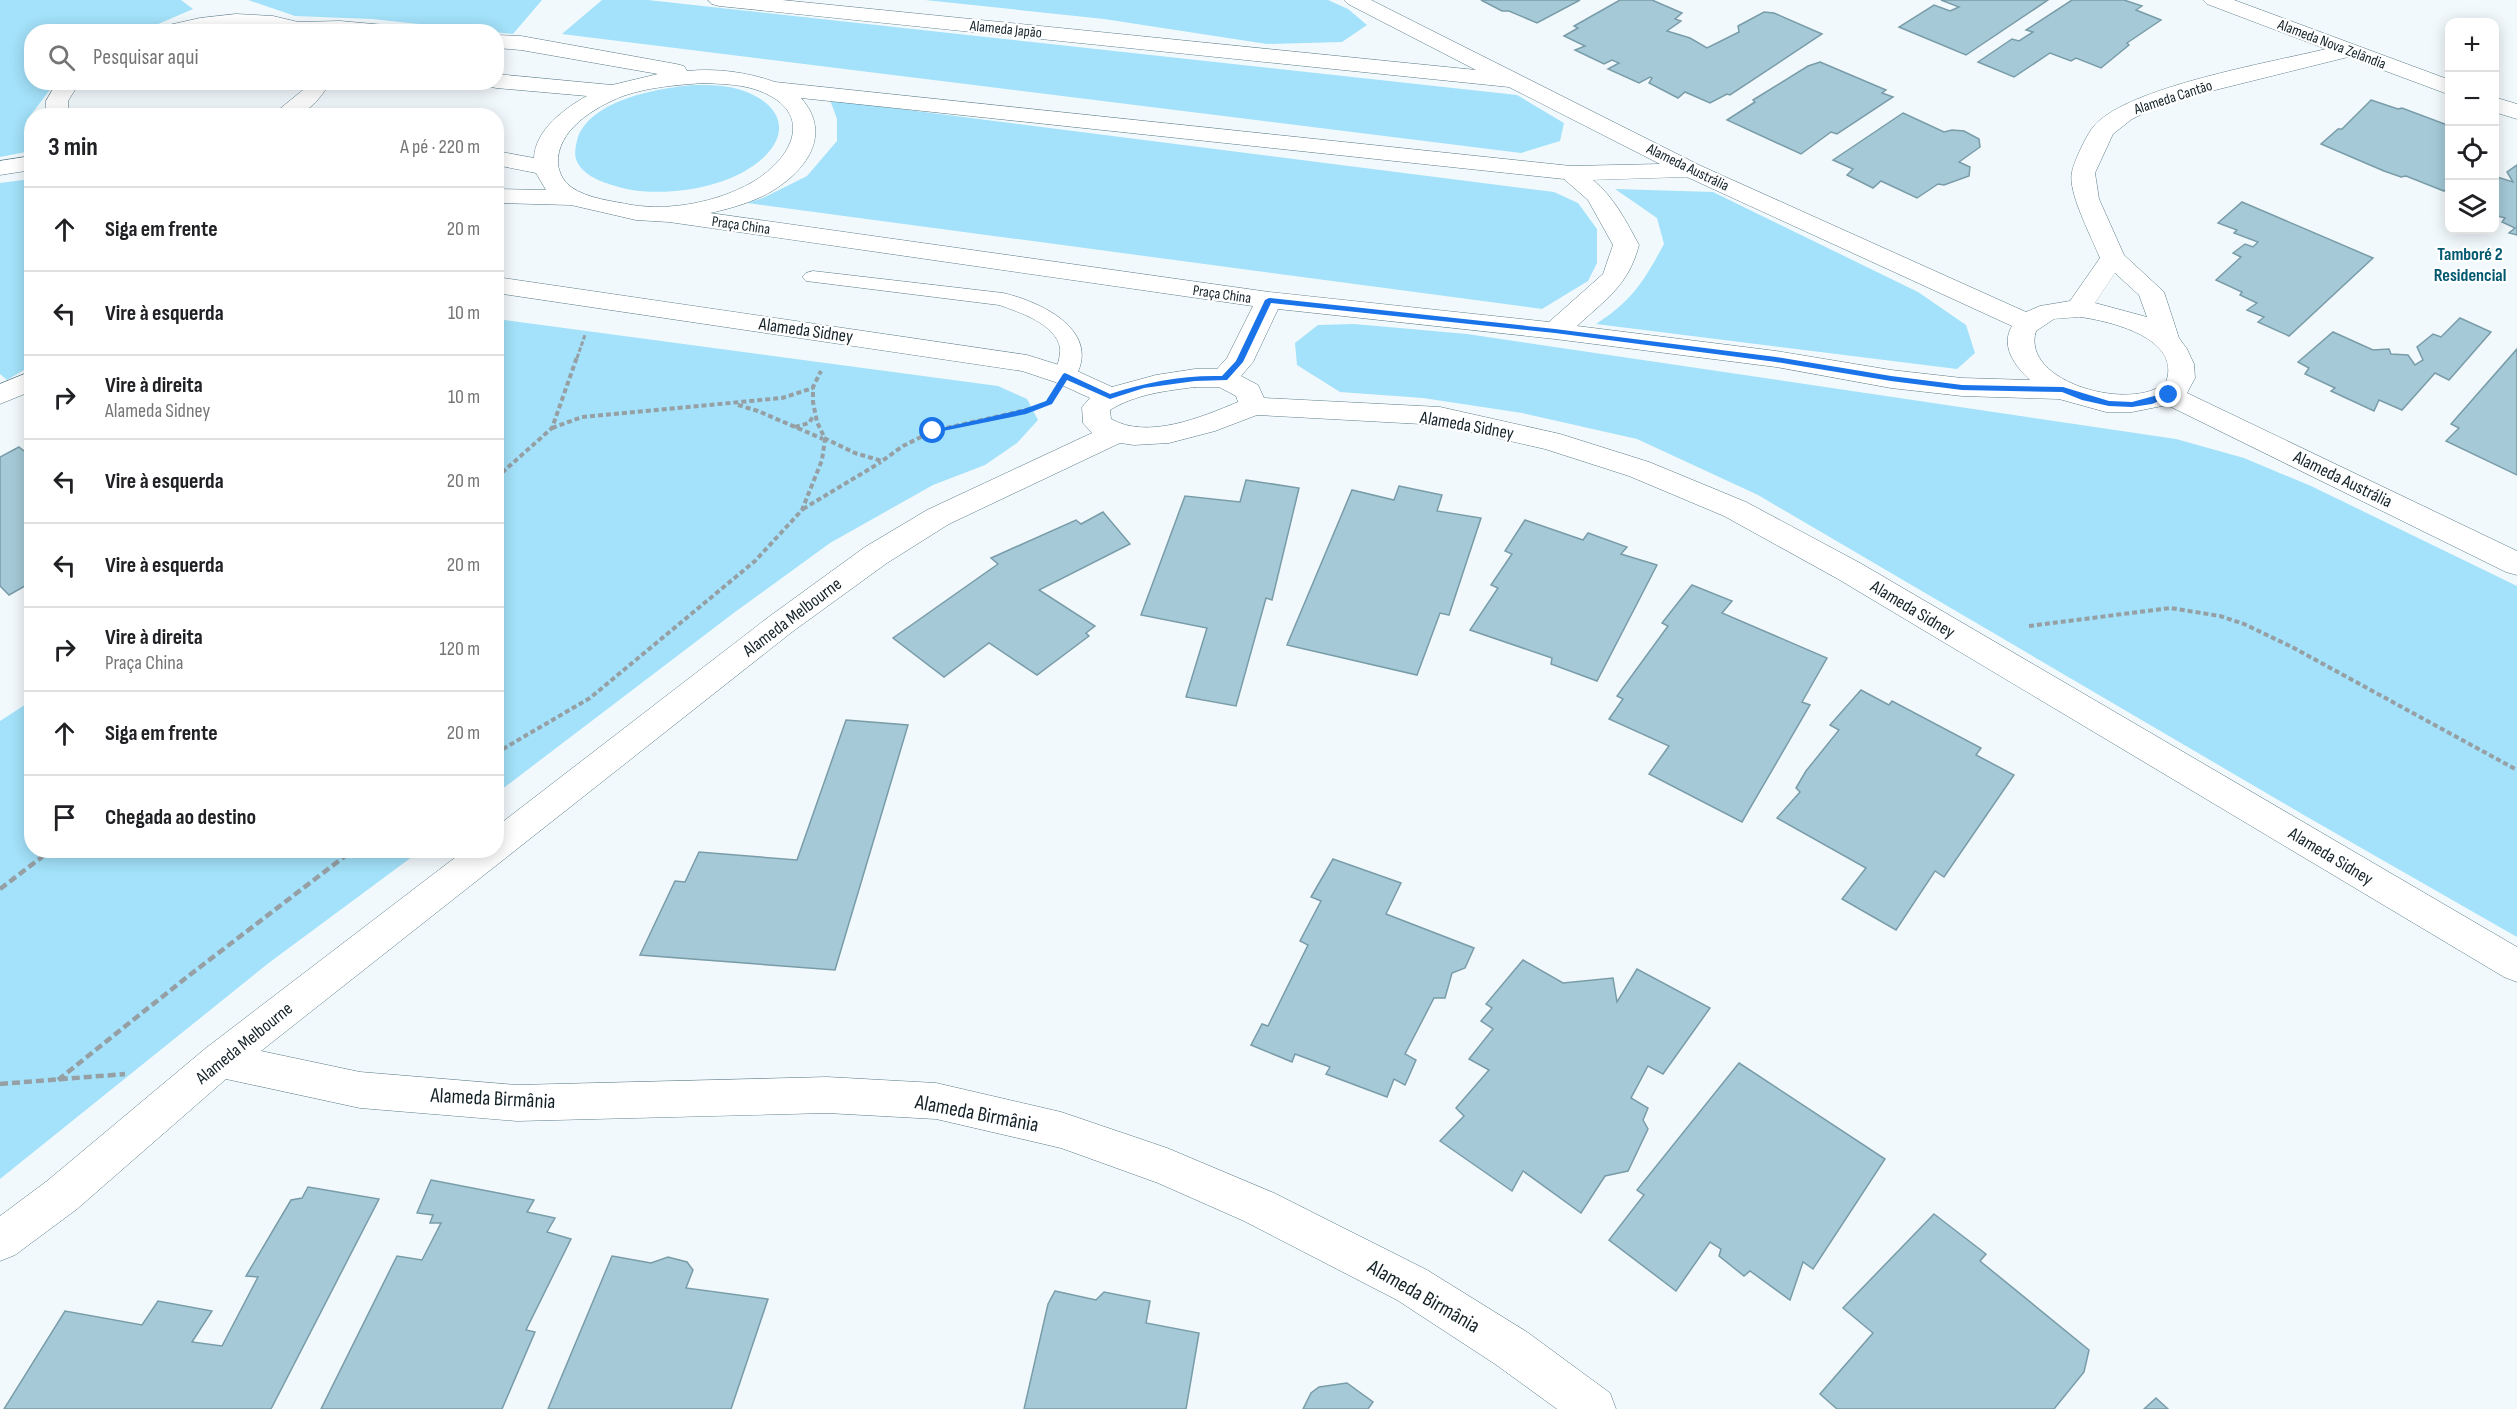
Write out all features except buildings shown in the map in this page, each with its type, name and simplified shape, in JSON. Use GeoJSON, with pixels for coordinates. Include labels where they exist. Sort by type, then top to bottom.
{"type":"FeatureCollection","features":[{"type":"Feature","properties":{"kind":"street","name":"Alameda Japão"},"geometry":{"type":"LineString","coordinates":[[719,0],[1519,81]]}},
{"type":"Feature","properties":{"kind":"street","name":"Alameda Austrália"},"geometry":{"type":"LineString","coordinates":[[1355,0],[1691,170],[2027,323]]}},
{"type":"Feature","properties":{"kind":"street","name":"Alameda Nova Zelândia"},"geometry":{"type":"LineString","coordinates":[[2214,0],[2445,86]]}},
{"type":"Feature","properties":{"kind":"street"},"geometry":{"type":"LineString","coordinates":[[212,1],[276,24]]}},
{"type":"Feature","properties":{"kind":"street"},"geometry":{"type":"LineString","coordinates":[[211,24],[227,21],[268,22]]}},
{"type":"Feature","properties":{"kind":"street","name":"Praça China"},"geometry":{"type":"LineString","coordinates":[[504,41],[704,76],[738,79],[771,88],[1571,173],[1691,170]]}},
{"type":"Feature","properties":{"kind":"street","name":"Alameda Cantão"},"geometry":{"type":"LineString","coordinates":[[2166,341],[2160,315],[2151,292],[2112,258],[2087,199],[2082,173],[2103,130],[2124,114],[2146,103],[2179,92],[2347,51]]}},
{"type":"Feature","properties":{"kind":"street","name":"Alameda Japão"},"geometry":{"type":"LineString","coordinates":[[1293,57],[1457,52]]}},
{"type":"Feature","properties":{"kind":"street","name":"Praça China"},"geometry":{"type":"LineString","coordinates":[[545,167],[546,149],[556,131],[575,114],[614,92],[668,79],[704,76]]}},
{"type":"Feature","properties":{"kind":"street"},"geometry":{"type":"LineString","coordinates":[[504,82],[614,92]]}},
{"type":"Feature","properties":{"kind":"street","name":"Praça China"},"geometry":{"type":"LineString","coordinates":[[669,215],[720,204],[760,188],[789,168],[804,145],[806,123],[795,103],[771,88]]}},
{"type":"Feature","properties":{"kind":"street"},"geometry":{"type":"LineString","coordinates":[[57,108],[57,101],[64,90]]}},
{"type":"Feature","properties":{"kind":"street"},"geometry":{"type":"LineString","coordinates":[[293,108],[314,90]]}},
{"type":"Feature","properties":{"kind":"street"},"geometry":{"type":"LineString","coordinates":[[2499,106],[2517,112]]}},
{"type":"Feature","properties":{"kind":"street"},"geometry":{"type":"LineString","coordinates":[[504,159],[545,167],[554,184],[571,198]]}},
{"type":"Feature","properties":{"kind":"street"},"geometry":{"type":"LineString","coordinates":[[0,168],[24,164]]}},
{"type":"Feature","properties":{"kind":"street"},"geometry":{"type":"LineString","coordinates":[[1555,331],[1614,278],[1626,245],[1597,195],[1571,173]]}},
{"type":"Feature","properties":{"kind":"street","name":"Praça China"},"geometry":{"type":"LineString","coordinates":[[504,196],[571,198],[625,211],[669,215],[1269,300],[1555,331],[1776,359],[1891,379],[2010,390],[2063,390]]}},
{"type":"Feature","properties":{"kind":"street"},"geometry":{"type":"LineString","coordinates":[[2080,309],[2086,294],[2112,258]]}},
{"type":"Feature","properties":{"kind":"street","name":"Alameda Sidney"},"geometry":{"type":"LineString","coordinates":[[504,286],[1028,363],[1065,376],[1110,397]]}},
{"type":"Feature","properties":{"kind":"street"},"geometry":{"type":"LineString","coordinates":[[1224,378],[1239,362],[1269,300]]}},
{"type":"Feature","properties":{"kind":"street"},"geometry":{"type":"LineString","coordinates":[[2080,309],[2118,315],[2136,322],[2166,341],[2178,356],[2183,370],[2179,384],[2169,395],[2152,401],[2132,404],[2097,401],[2063,390],[2046,380],[2023,356],[2020,344],[2021,333],[2027,323],[2041,315],[2058,310],[2080,309]]}},
{"type":"Feature","properties":{"kind":"street"},"geometry":{"type":"LineString","coordinates":[[1195,378],[1224,378],[1248,391],[1253,406],[1220,421],[1147,435],[1117,433],[1097,423],[1096,407],[1110,397],[1143,386],[1195,378]]}},
{"type":"Feature","properties":{"kind":"street"},"geometry":{"type":"LineString","coordinates":[[0,395],[24,384]]}},
{"type":"Feature","properties":{"kind":"street","name":"Alameda Austrália"},"geometry":{"type":"LineString","coordinates":[[2169,395],[2517,564]]}},
{"type":"Feature","properties":{"kind":"street","name":"Alameda Sidney"},"geometry":{"type":"LineString","coordinates":[[1253,406],[1440,416],[1550,441],[1639,469],[1735,509],[1849,571],[2517,966]]}},
{"type":"Feature","properties":{"kind":"street","name":"Alameda Melbourne"},"geometry":{"type":"LineString","coordinates":[[504,841],[781,624],[876,555],[938,517],[1117,433]]}},
{"type":"Feature","properties":{"kind":"street","name":"Alameda Melbourne"},"geometry":{"type":"LineString","coordinates":[[0,1241],[62,1195],[220,1060],[482,858]]}},
{"type":"Feature","properties":{"kind":"street","name":"Alameda Birmânia"},"geometry":{"type":"LineString","coordinates":[[220,1060],[360,1090],[517,1102],[827,1095],[936,1101],[1061,1130],[1167,1167],[1260,1207],[1328,1245],[1412,1285],[1511,1348],[1594,1409]]}},
{"type":"Feature","properties":{"kind":"lane"},"geometry":{"type":"LineString","coordinates":[[813,277],[1003,299],[1032,311],[1063,330],[1071,348],[1065,376]]}},
{"type":"Feature","properties":{"kind":"path"},"geometry":{"type":"LineString","coordinates":[[552,428],[579,358],[596,300]]}},
{"type":"Feature","properties":{"kind":"path"},"geometry":{"type":"LineString","coordinates":[[802,510],[822,460],[825,439],[814,414],[813,387],[821,371],[867,338]]}},
{"type":"Feature","properties":{"kind":"path"},"geometry":{"type":"LineString","coordinates":[[504,748],[590,698],[755,561],[802,510],[903,446],[933,431],[1026,412],[1049,403],[1065,376]]}},
{"type":"Feature","properties":{"kind":"path"},"geometry":{"type":"LineString","coordinates":[[504,471],[552,428],[582,417],[782,398],[813,387]]}},
{"type":"Feature","properties":{"kind":"path"},"geometry":{"type":"LineString","coordinates":[[735,404],[758,411],[855,453],[882,461]]}},
{"type":"Feature","properties":{"kind":"path"},"geometry":{"type":"LineString","coordinates":[[793,428],[809,423],[814,414]]}},
{"type":"Feature","properties":{"kind":"path"},"geometry":{"type":"LineString","coordinates":[[1950,631],[2053,624],[2170,608],[2193,608],[2247,626],[2517,770]]}},
{"type":"Feature","properties":{"kind":"path"},"geometry":{"type":"LineString","coordinates":[[0,889],[41,858]]}},
{"type":"Feature","properties":{"kind":"path"},"geometry":{"type":"LineString","coordinates":[[58,1080],[187,977],[343,858]]}},
{"type":"Feature","properties":{"kind":"path"},"geometry":{"type":"LineString","coordinates":[[0,1084],[128,1074]]}},
{"type":"Feature","properties":{"kind":"shaded area"},"geometry":{"type":"Polygon","coordinates":[[[0,0],[181,0],[193,9],[158,24],[24,24],[24,90],[50,90],[36,108],[24,108],[24,152],[0,157],[0,0]]]}},
{"type":"Feature","properties":{"kind":"shaded area"},"geometry":{"type":"Polygon","coordinates":[[[248,0],[542,0],[513,34],[504,33],[504,24],[419,24],[372,19],[295,16],[248,0]]]}},
{"type":"Feature","properties":{"kind":"shaded area"},"geometry":{"type":"Polygon","coordinates":[[[602,0],[648,0],[1517,95],[1564,123],[1560,141],[1521,153],[562,34],[602,0]]]}},
{"type":"Feature","properties":{"kind":"shaded area"},"geometry":{"type":"Polygon","coordinates":[[[925,0],[1328,0],[1348,9],[1367,25],[1342,42],[1267,44],[1104,19],[925,0]]]}},
{"type":"Feature","properties":{"kind":"shaded area"},"geometry":{"type":"Polygon","coordinates":[[[694,85],[738,89],[756,96],[773,110],[778,119],[779,128],[772,148],[763,158],[749,169],[712,185],[649,192],[612,185],[591,176],[578,164],[575,154],[578,137],[586,124],[598,113],[628,98],[663,89],[694,85]]]}},
{"type":"Feature","properties":{"kind":"shaded area"},"geometry":{"type":"Polygon","coordinates":[[[830,100],[1554,192],[1578,203],[1597,229],[1597,263],[1588,281],[1542,309],[747,203],[763,198],[807,176],[837,141],[837,119],[830,100]]]}},
{"type":"Feature","properties":{"kind":"shaded area"},"geometry":{"type":"Polygon","coordinates":[[[24,180],[24,370],[7,380],[0,374],[0,183],[24,180]]]}},
{"type":"Feature","properties":{"kind":"shaded area"},"geometry":{"type":"Polygon","coordinates":[[[1615,189],[1713,192],[1918,292],[1966,325],[1975,353],[1957,369],[1596,324],[1619,307],[1636,289],[1664,244],[1657,218],[1615,189]]]}},
{"type":"Feature","properties":{"kind":"shaded area"},"geometry":{"type":"Polygon","coordinates":[[[504,320],[998,386],[1027,399],[1038,420],[1017,443],[985,465],[933,485],[830,543],[735,612],[504,788],[504,320]]]}},
{"type":"Feature","properties":{"kind":"shaded area"},"geometry":{"type":"Polygon","coordinates":[[[1354,324],[1467,334],[2176,439],[2244,458],[2311,486],[2517,586],[2517,937],[2302,814],[1758,495],[1637,439],[1522,413],[1423,398],[1340,392],[1297,365],[1295,343],[1318,325],[1354,324]]]}},
{"type":"Feature","properties":{"kind":"shaded area"},"geometry":{"type":"Polygon","coordinates":[[[24,706],[24,858],[411,858],[270,962],[0,1179],[0,721],[24,706]]]}},
{"type":"Feature","properties":{"kind":"district","name":"Tamboré 2 Residencial"},"geometry":{"type":"Point","coordinates":[2470,264]}},
{"type":"Feature","properties":{"kind":"route"},"geometry":{"type":"LineString","coordinates":[[933,431],[1026,412],[1049,403],[1065,376],[1110,397],[1143,386],[1195,378],[1224,378],[1239,362],[1269,300],[1555,331],[1776,359],[1891,379],[1962,387],[2063,390],[2109,403],[2132,404],[2152,401],[2169,395]]}}]}
